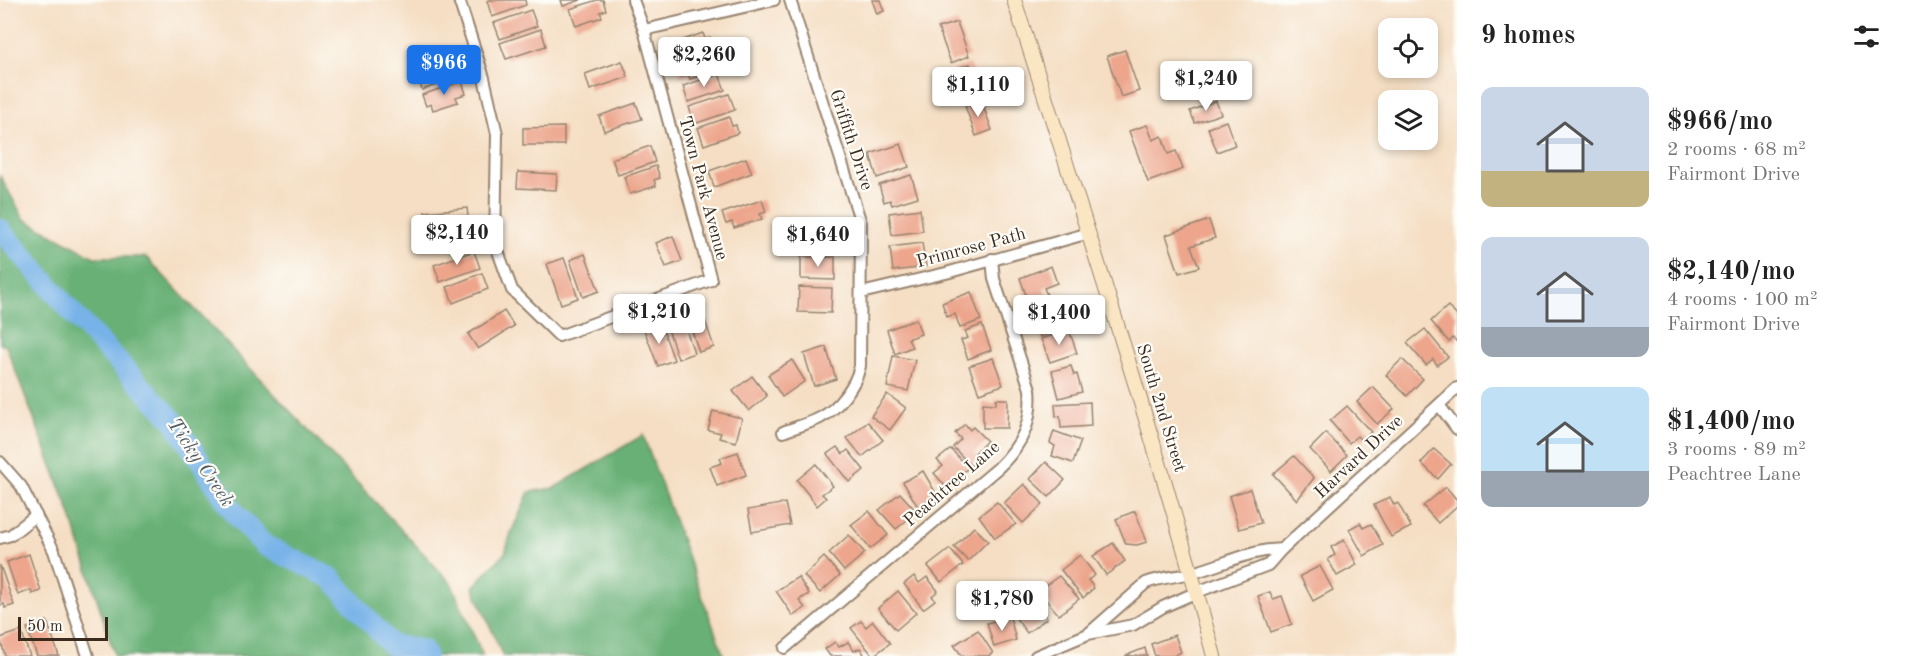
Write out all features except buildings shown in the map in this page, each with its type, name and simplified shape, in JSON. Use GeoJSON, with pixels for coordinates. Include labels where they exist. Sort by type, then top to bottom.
{"type":"FeatureCollection","features":[{"type":"Feature","properties":{"kind":"main road","name":"South 2nd Street"},"geometry":{"type":"LineString","coordinates":[[1014,0],[1089,233],[1197,592],[1214,656]]}},
{"type":"Feature","properties":{"kind":"street","name":"Town Park Avenue"},"geometry":{"type":"LineString","coordinates":[[459,0],[484,78],[497,134],[495,243],[512,290],[559,336],[711,280],[644,30],[633,0]]}},
{"type":"Feature","properties":{"kind":"street"},"geometry":{"type":"LineString","coordinates":[[644,30],[774,0]]}},
{"type":"Feature","properties":{"kind":"street","name":"Griffith Drive"},"geometry":{"type":"LineString","coordinates":[[783,432],[821,417],[837,404],[858,376],[860,366],[861,223],[789,0]]}},
{"type":"Feature","properties":{"kind":"street","name":"Primrose Path"},"geometry":{"type":"LineString","coordinates":[[861,292],[946,273],[1089,233]]}},
{"type":"Feature","properties":{"kind":"street","name":"Peachtree Lane"},"geometry":{"type":"LineString","coordinates":[[785,648],[998,468],[1020,442],[1029,417],[1030,389],[1005,317],[994,279],[992,259]]}},
{"type":"Feature","properties":{"kind":"street","name":"Harvard Drive"},"geometry":{"type":"LineString","coordinates":[[1088,634],[1133,625],[1197,592],[1268,565],[1282,549],[1457,388]]}},
{"type":"Feature","properties":{"kind":"street"},"geometry":{"type":"LineString","coordinates":[[1439,405],[1457,429]]}},
{"type":"Feature","properties":{"kind":"street"},"geometry":{"type":"LineString","coordinates":[[0,462],[21,486],[54,551],[88,656]]}},
{"type":"Feature","properties":{"kind":"street"},"geometry":{"type":"LineString","coordinates":[[0,538],[11,535],[36,515]]}},
{"type":"Feature","properties":{"kind":"street"},"geometry":{"type":"LineString","coordinates":[[1036,656],[1088,634],[1146,583],[1191,573],[1262,550],[1282,549]]}},
{"type":"Feature","properties":{"kind":"green space"},"geometry":{"type":"Polygon","coordinates":[[[0,176],[24,219],[94,257],[146,257],[451,583],[483,656],[115,656],[70,513],[6,346],[0,344],[0,176]]]}},
{"type":"Feature","properties":{"kind":"green space"},"geometry":{"type":"Polygon","coordinates":[[[643,435],[724,656],[503,656],[473,587],[505,553],[529,492],[554,488],[643,435]]]}},
{"type":"Feature","properties":{"kind":"waterway","name":"Ticky Creek"},"geometry":{"type":"LineString","coordinates":[[0,229],[75,316],[173,420],[235,514],[264,545],[331,578],[391,645],[423,650],[426,656]]}}]}
